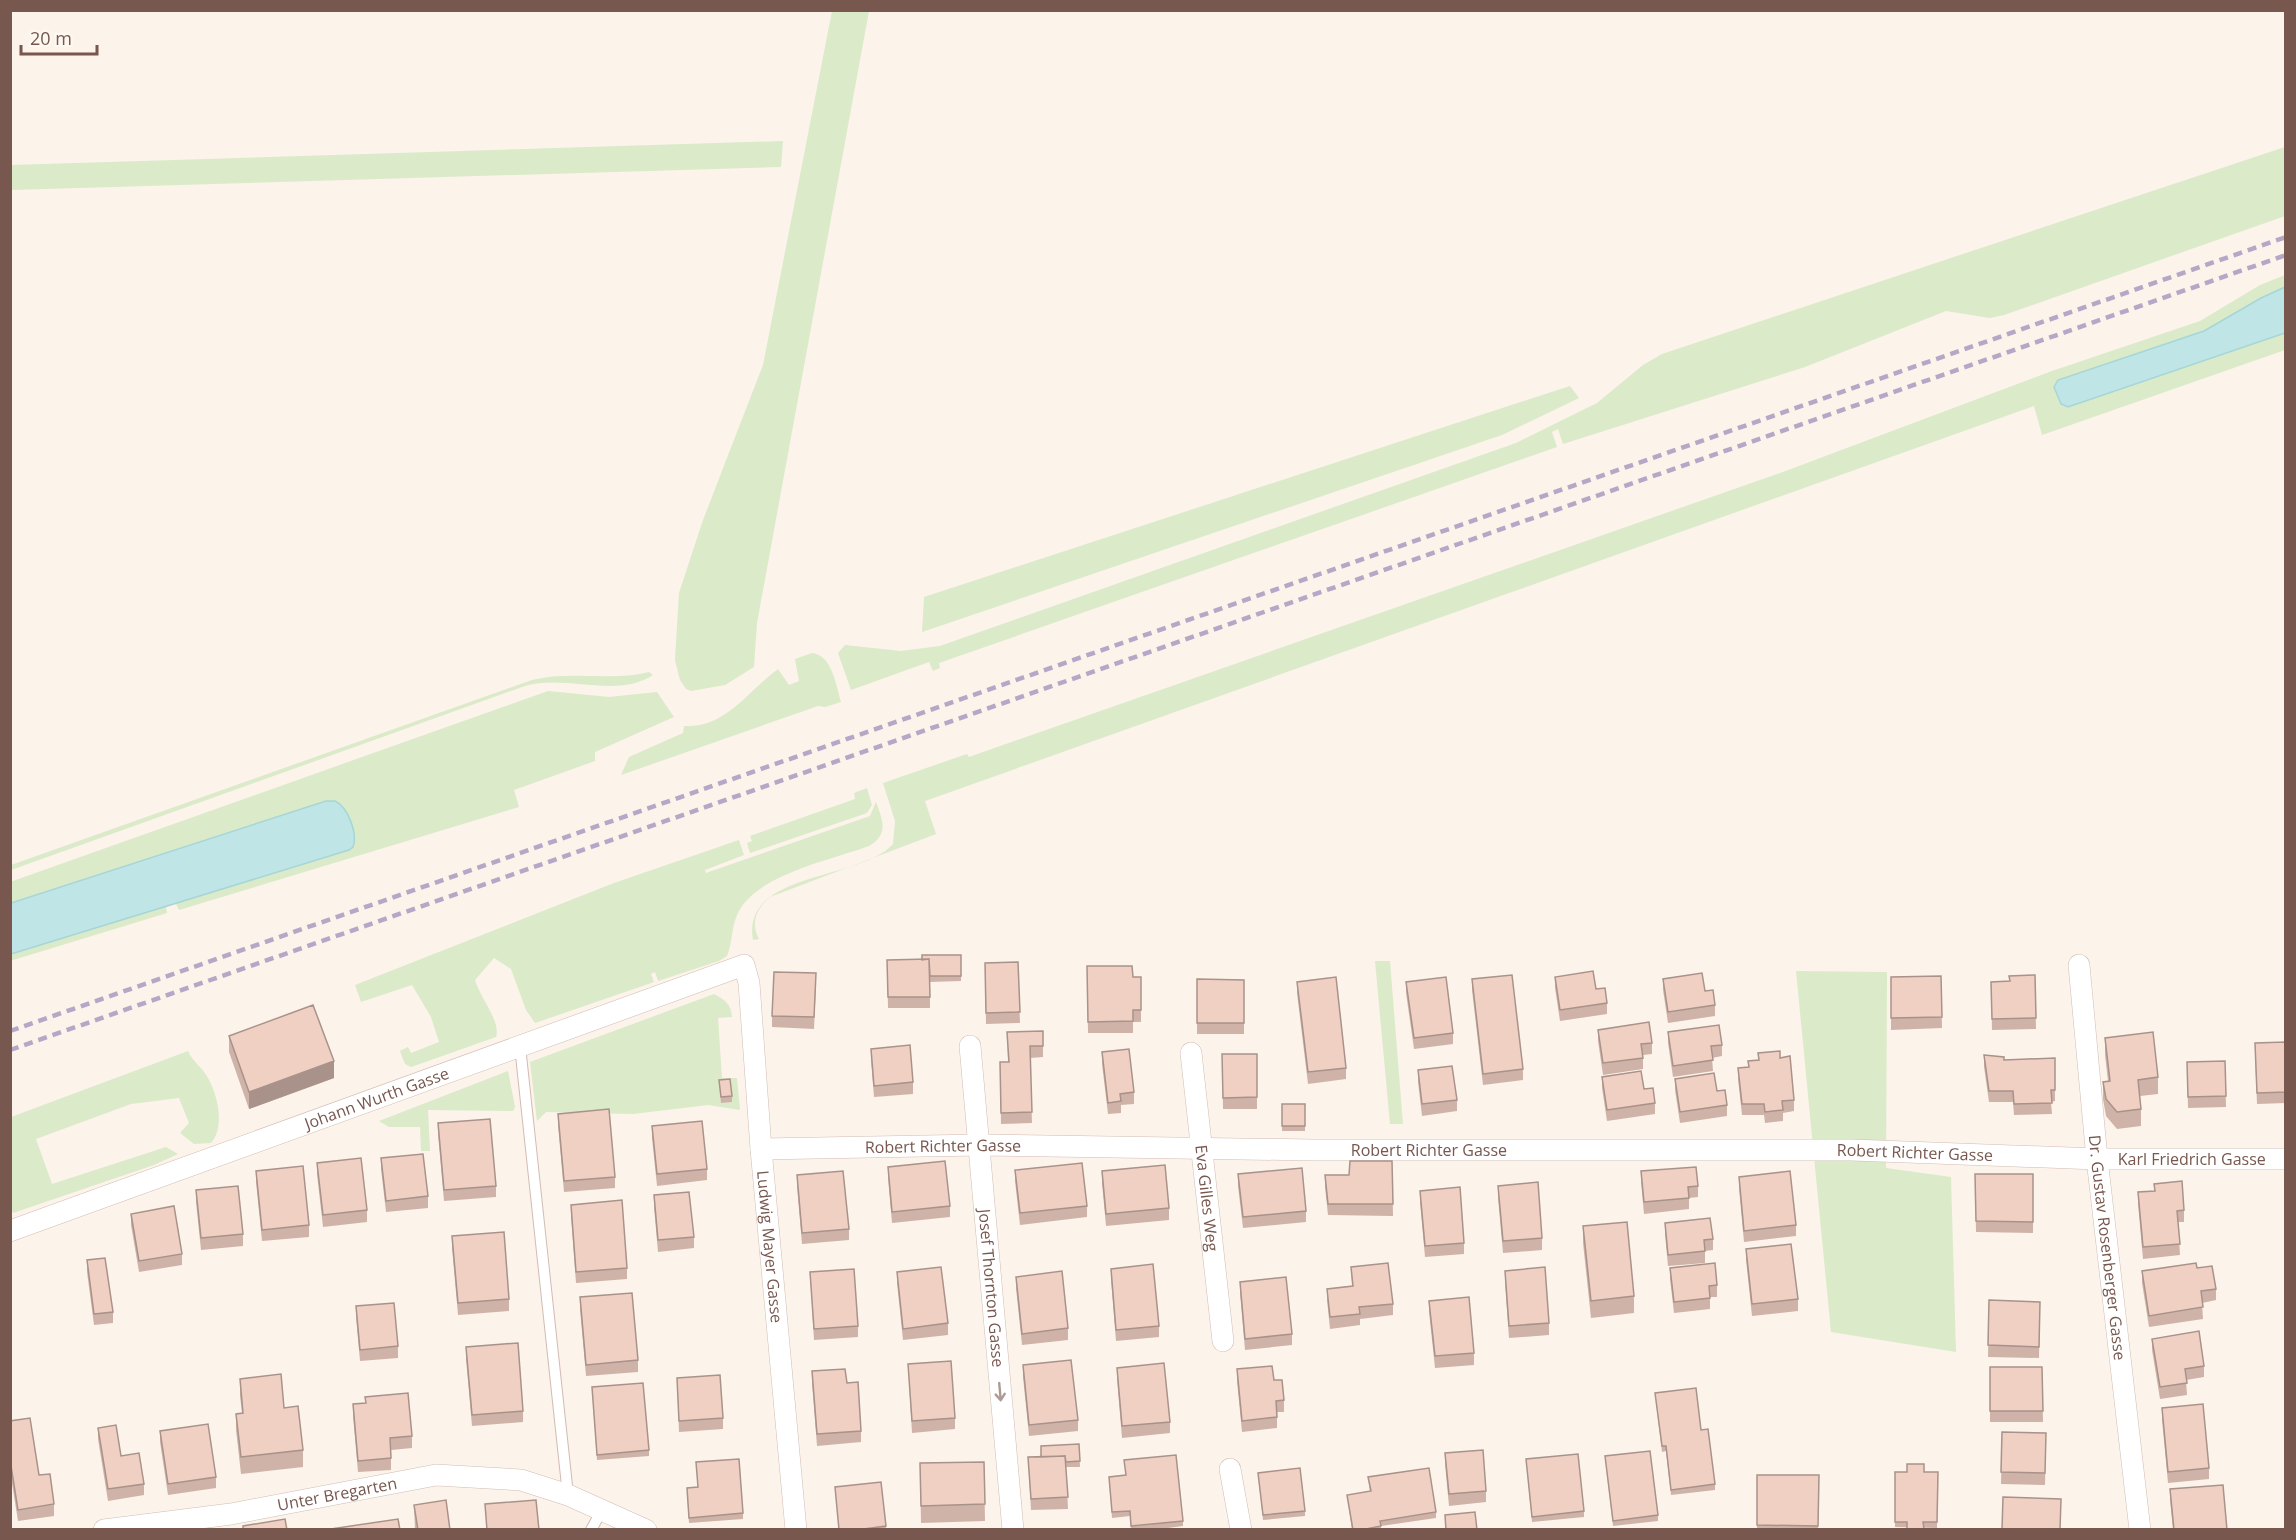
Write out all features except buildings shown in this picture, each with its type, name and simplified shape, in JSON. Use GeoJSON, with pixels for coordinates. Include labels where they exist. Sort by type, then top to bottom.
{"type":"FeatureCollection","features":[{"type":"Feature","properties":{"kind":"street","name":"Dr. Gustav Rosenberger Gasse"},"geometry":{"type":"LineString","coordinates":[[2079,964],[2097,1159],[2140,1530]]}},
{"type":"Feature","properties":{"kind":"street","name":"Johann Wurth Gasse"},"geometry":{"type":"LineString","coordinates":[[10,1231],[744,965]]}},
{"type":"Feature","properties":{"kind":"street","name":"Ludwig Mayer Gasse"},"geometry":{"type":"LineString","coordinates":[[744,965],[749,983],[761,1149],[796,1530]]}},
{"type":"Feature","properties":{"kind":"street","name":"Josef Thornton Gasse"},"geometry":{"type":"LineString","coordinates":[[970,1046],[1012,1530]]}},
{"type":"Feature","properties":{"kind":"street","name":"Eva Gilles Weg"},"geometry":{"type":"LineString","coordinates":[[1191,1053],[1223,1341]]}},
{"type":"Feature","properties":{"kind":"street","name":"Robert Richter Gasse"},"geometry":{"type":"LineString","coordinates":[[761,1149],[978,1145],[1201,1149],[1852,1150],[2097,1159]]}},
{"type":"Feature","properties":{"kind":"street","name":"Karl Friedrich Gasse"},"geometry":{"type":"LineString","coordinates":[[2097,1159],[2286,1159]]}},
{"type":"Feature","properties":{"kind":"street"},"geometry":{"type":"LineString","coordinates":[[1230,1469],[1240,1530]]}},
{"type":"Feature","properties":{"kind":"street","name":"Unter Bregarten"},"geometry":{"type":"LineString","coordinates":[[104,1530],[231,1514],[436,1475],[521,1480],[568,1495],[646,1530]]}},
{"type":"Feature","properties":{"kind":"lane"},"geometry":{"type":"LineString","coordinates":[[520,1046],[568,1495]]}},
{"type":"Feature","properties":{"kind":"lane"},"geometry":{"type":"LineString","coordinates":[[591,1530],[602,1510]]}},
{"type":"Feature","properties":{"kind":"green space"},"geometry":{"type":"Polygon","coordinates":[[[832,11],[869,11],[757,623],[754,667],[725,685],[691,691],[686,689],[680,680],[675,660],[679,593],[703,520],[763,365],[832,11]]]}},
{"type":"Feature","properties":{"kind":"green space"},"geometry":{"type":"Polygon","coordinates":[[[783,141],[781,167],[11,190],[11,165],[783,141]]]}},
{"type":"Feature","properties":{"kind":"green space"},"geometry":{"type":"Polygon","coordinates":[[[2285,147],[2285,216],[2004,315],[1990,318],[1946,311],[1805,367],[1563,444],[1558,429],[1552,432],[1557,447],[939,663],[940,668],[933,671],[929,662],[851,690],[838,653],[845,645],[901,651],[940,646],[1516,443],[1597,403],[1643,365],[1662,354],[2285,147]]]}},
{"type":"Feature","properties":{"kind":"green space"},"geometry":{"type":"Polygon","coordinates":[[[2285,275],[2285,350],[2042,435],[2034,406],[925,801],[936,834],[865,861],[877,856],[893,844],[895,821],[883,783],[967,754],[969,757],[1783,472],[2052,371],[2200,321],[2260,285],[2285,275]]]}},
{"type":"Feature","properties":{"kind":"green space"},"geometry":{"type":"Polygon","coordinates":[[[1570,386],[1579,398],[1502,435],[922,632],[924,597],[1570,386]]]}},
{"type":"Feature","properties":{"kind":"green space"},"geometry":{"type":"Polygon","coordinates":[[[812,653],[819,655],[829,665],[841,702],[825,707],[818,706],[621,775],[629,757],[683,733],[684,726],[699,725],[724,715],[778,669],[789,685],[799,681],[795,659],[812,653]]]}},
{"type":"Feature","properties":{"kind":"green space"},"geometry":{"type":"Polygon","coordinates":[[[649,672],[653,675],[639,682],[623,685],[541,683],[525,686],[11,870],[11,865],[532,680],[561,676],[620,676],[649,672]]]}},
{"type":"Feature","properties":{"kind":"green space"},"geometry":{"type":"Polygon","coordinates":[[[548,691],[609,697],[657,692],[674,717],[595,752],[595,761],[514,790],[519,807],[179,910],[176,904],[166,907],[167,913],[10,961],[10,882],[548,691]]]}},
{"type":"Feature","properties":{"kind":"green space"},"geometry":{"type":"Polygon","coordinates":[[[867,788],[872,805],[867,813],[750,853],[747,843],[752,841],[750,836],[855,799],[854,793],[867,788]]]}},
{"type":"Feature","properties":{"kind":"green space"},"geometry":{"type":"Polygon","coordinates":[[[876,802],[883,827],[880,837],[869,846],[797,870],[762,887],[739,911],[727,956],[719,961],[658,981],[655,972],[651,974],[654,982],[535,1023],[526,1010],[511,969],[494,958],[475,980],[496,1024],[496,1037],[411,1067],[405,1064],[400,1051],[408,1047],[411,1053],[439,1042],[431,1017],[412,985],[361,1002],[355,985],[614,883],[739,840],[744,855],[705,870],[706,873],[870,816],[876,802]]]}},
{"type":"Feature","properties":{"kind":"green space"},"geometry":{"type":"Polygon","coordinates":[[[850,866],[773,896],[783,889],[806,880],[850,866]]]}},
{"type":"Feature","properties":{"kind":"green space"},"geometry":{"type":"Polygon","coordinates":[[[758,912],[755,927],[759,939],[753,940],[754,918],[758,912]]]}},
{"type":"Feature","properties":{"kind":"green space"},"geometry":{"type":"Polygon","coordinates":[[[1375,961],[1390,961],[1403,1124],[1390,1124],[1375,961]]]}},
{"type":"Feature","properties":{"kind":"green space"},"geometry":{"type":"Polygon","coordinates":[[[1796,971],[1887,972],[1886,1168],[1951,1177],[1956,1352],[1831,1332],[1796,971]]]}},
{"type":"Feature","properties":{"kind":"green space"},"geometry":{"type":"Polygon","coordinates":[[[714,994],[727,1003],[732,1017],[718,1018],[722,1078],[737,1078],[740,1110],[708,1105],[633,1114],[546,1112],[537,1121],[530,1062],[714,994]]]}},
{"type":"Feature","properties":{"kind":"green space"},"geometry":{"type":"Polygon","coordinates":[[[188,1051],[208,1078],[217,1102],[218,1129],[211,1143],[194,1144],[180,1133],[189,1123],[179,1098],[131,1104],[36,1139],[52,1184],[166,1147],[178,1154],[154,1165],[13,1213],[10,1205],[11,1117],[188,1051]]]}},
{"type":"Feature","properties":{"kind":"green space"},"geometry":{"type":"Polygon","coordinates":[[[508,1071],[515,1107],[513,1111],[428,1110],[430,1151],[421,1151],[420,1127],[389,1127],[379,1121],[508,1071]]]}},
{"type":"Feature","properties":{"kind":"water"},"geometry":{"type":"Polygon","coordinates":[[[2285,287],[2285,333],[2068,407],[2061,404],[2054,387],[2058,380],[2204,331],[2285,287]]]}},
{"type":"Feature","properties":{"kind":"water"},"geometry":{"type":"Polygon","coordinates":[[[326,801],[335,801],[340,804],[351,821],[354,842],[353,847],[349,850],[11,954],[11,903],[326,801]]]}},
{"type":"Feature","properties":{"kind":"railway"},"geometry":{"type":"LineString","coordinates":[[10,1031],[2286,237]]}},
{"type":"Feature","properties":{"kind":"railway"},"geometry":{"type":"LineString","coordinates":[[10,1050],[2286,255]]}}]}
